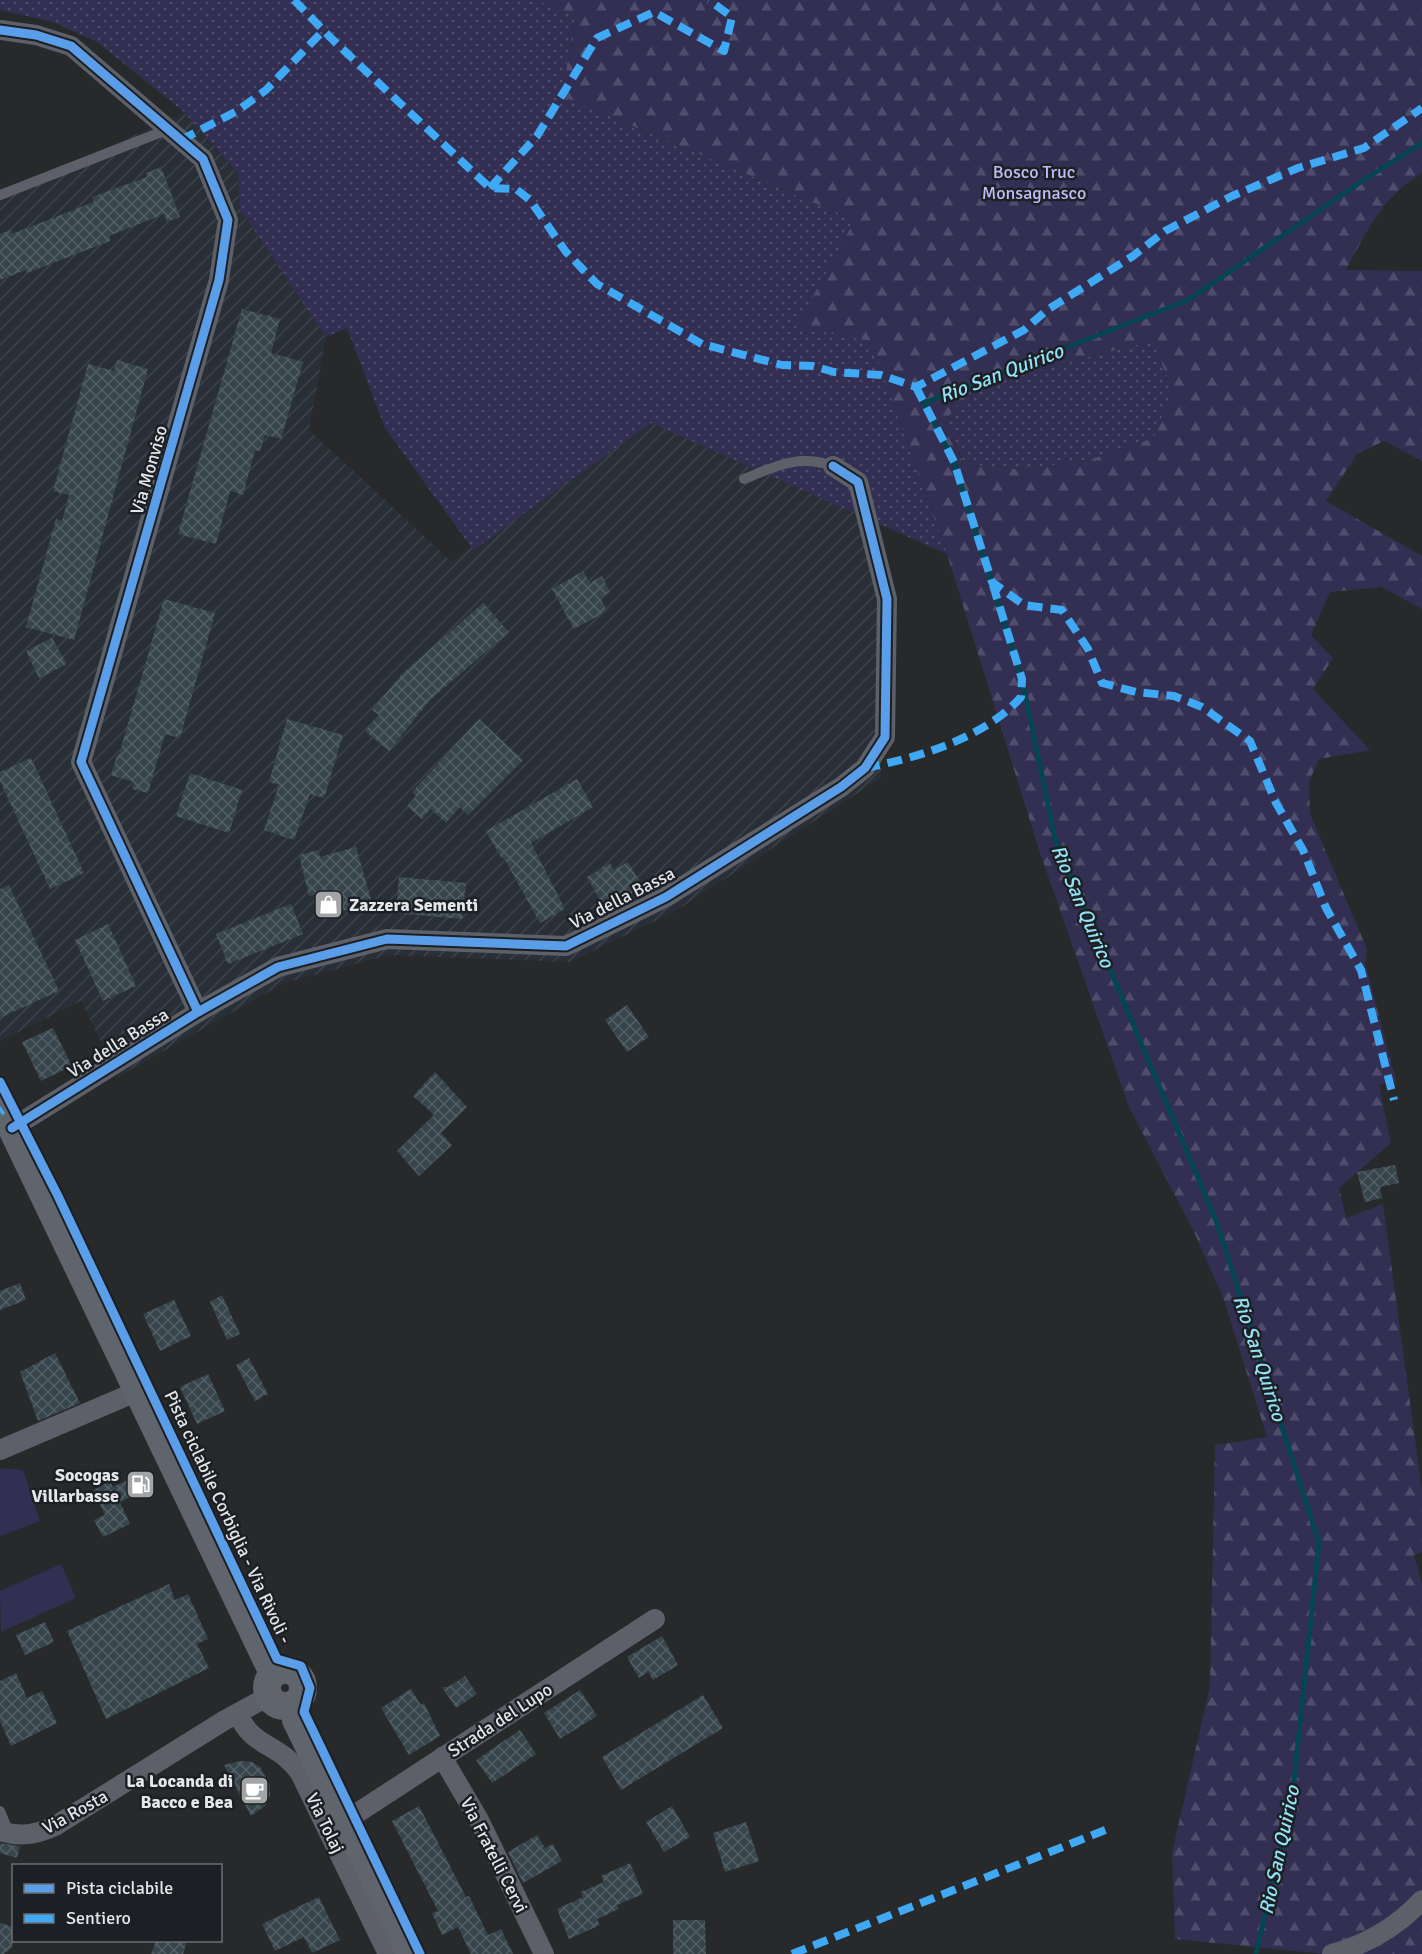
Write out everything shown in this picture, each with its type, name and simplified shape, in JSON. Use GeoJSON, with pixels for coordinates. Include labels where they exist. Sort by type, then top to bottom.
{"type":"FeatureCollection","features":[{"type":"Feature","properties":{"kind":"street","name":"Via Monviso"},"geometry":{"type":"LineString","coordinates":[[0,30],[36,35],[71,46],[203,159],[228,220],[219,280],[81,762],[198,1012]]}},
{"type":"Feature","properties":{"kind":"street","name":"Via della Bassa"},"geometry":{"type":"LineString","coordinates":[[6,1116],[278,968],[387,939],[567,946],[666,897],[841,787],[865,768],[885,736],[887,599],[858,482],[832,466]]}},
{"type":"Feature","properties":{"kind":"street"},"geometry":{"type":"LineString","coordinates":[[6,1116],[278,1691],[296,1720],[411,1954]]}},
{"type":"Feature","properties":{"kind":"street"},"geometry":{"type":"LineString","coordinates":[[0,1449],[138,1391]]}},
{"type":"Feature","properties":{"kind":"street","name":"Strada del Lupo"},"geometry":{"type":"LineString","coordinates":[[345,1821],[655,1619]]}},
{"type":"Feature","properties":{"kind":"street","name":"Via Rosta"},"geometry":{"type":"LineString","coordinates":[[5,1832],[37,1834],[55,1826],[278,1691]]}},
{"type":"Feature","properties":{"kind":"street","name":"Via Tolaj"},"geometry":{"type":"LineString","coordinates":[[238,1714],[244,1729],[252,1738],[279,1750],[291,1760],[300,1773],[388,1954]]}},
{"type":"Feature","properties":{"kind":"street","name":"Via Fratelli Cervi"},"geometry":{"type":"LineString","coordinates":[[442,1757],[479,1820],[544,1954]]}},
{"type":"Feature","properties":{"kind":"street"},"geometry":{"type":"LineString","coordinates":[[1332,1954],[1356,1947],[1386,1932],[1422,1900]]}},
{"type":"Feature","properties":{"kind":"lane"},"geometry":{"type":"LineString","coordinates":[[0,195],[169,129]]}},
{"type":"Feature","properties":{"kind":"lane"},"geometry":{"type":"LineString","coordinates":[[744,479],[790,462],[812,459],[832,466]]}},
{"type":"Feature","properties":{"kind":"lane"},"geometry":{"type":"LineString","coordinates":[[0,1811],[5,1832]]}},
{"type":"Feature","properties":{"kind":"shaded area"},"geometry":{"type":"Polygon","coordinates":[[[184,112],[238,173],[240,209],[326,337],[309,430],[452,562],[539,496],[646,405],[846,452],[885,620],[881,778],[674,912],[570,962],[389,955],[284,983],[118,1077],[81,1001],[0,1041],[0,197],[184,112]]]}},
{"type":"Feature","properties":{"kind":"green space"},"geometry":{"type":"Polygon","coordinates":[[[0,0],[537,0],[575,16],[562,96],[855,220],[871,341],[947,554],[651,423],[473,550],[385,428],[347,328],[326,337],[240,209],[238,173],[184,112],[97,42],[53,22],[0,10],[0,0]]]}},
{"type":"Feature","properties":{"kind":"green space","name":"Bosco Truc Monsagnasco"},"geometry":{"type":"Polygon","coordinates":[[[537,0],[1422,0],[1422,173],[1408,182],[1386,204],[1369,228],[1346,270],[1422,271],[1422,461],[1384,441],[1357,454],[1326,501],[1422,556],[1422,609],[1382,587],[1330,592],[1311,635],[1333,658],[1313,689],[1370,750],[1319,759],[1309,782],[1310,814],[1367,949],[1365,963],[1396,1081],[1379,1084],[1391,1143],[1339,1188],[1346,1218],[1383,1204],[1422,1491],[1422,1552],[1414,1555],[1422,1584],[1422,1954],[1324,1954],[1175,1939],[1172,1853],[1210,1686],[1215,1445],[1267,1437],[1224,1300],[1194,1232],[1129,1107],[1040,853],[947,554],[871,341],[796,327],[855,220],[562,96],[575,17],[537,0]],[[1153,341],[1058,364],[967,392],[946,420],[963,464],[1022,470],[1089,460],[1154,438],[1172,389],[1153,341]]]}},
{"type":"Feature","properties":{"kind":"green space"},"geometry":{"type":"Polygon","coordinates":[[[1153,341],[1173,389],[1154,438],[1089,460],[1022,470],[964,464],[946,420],[967,392],[1058,364],[1153,341]]]}},
{"type":"Feature","properties":{"kind":"green space"},"geometry":{"type":"Polygon","coordinates":[[[0,1468],[23,1470],[40,1521],[0,1536],[0,1468]]]}},
{"type":"Feature","properties":{"kind":"green space"},"geometry":{"type":"Polygon","coordinates":[[[61,1564],[76,1598],[1,1632],[0,1591],[61,1564]]]}},
{"type":"Feature","properties":{"kind":"building"},"geometry":{"type":"Polygon","coordinates":[[[161,167],[180,217],[167,222],[164,214],[109,236],[110,241],[27,273],[26,270],[0,280],[0,234],[11,230],[12,234],[94,202],[92,197],[147,177],[146,173],[161,167]]]}},
{"type":"Feature","properties":{"kind":"building"},"geometry":{"type":"Polygon","coordinates":[[[242,309],[280,319],[271,353],[303,362],[281,439],[265,435],[260,451],[255,450],[243,495],[230,491],[216,544],[178,534],[242,309]]]}},
{"type":"Feature","properties":{"kind":"building"},"geometry":{"type":"Polygon","coordinates":[[[117,360],[148,369],[74,640],[26,627],[56,519],[62,521],[69,495],[53,491],[88,364],[114,371],[117,360]]]}},
{"type":"Feature","properties":{"kind":"building"},"geometry":{"type":"Polygon","coordinates":[[[583,571],[590,583],[602,576],[610,592],[600,598],[607,611],[574,629],[552,589],[583,571]]]}},
{"type":"Feature","properties":{"kind":"building"},"geometry":{"type":"Polygon","coordinates":[[[164,599],[215,613],[180,738],[165,734],[148,793],[132,789],[134,782],[111,775],[117,755],[119,755],[164,599]]]}},
{"type":"Feature","properties":{"kind":"building"},"geometry":{"type":"Polygon","coordinates":[[[483,603],[509,632],[430,700],[389,751],[365,731],[379,715],[372,710],[402,674],[483,603]]]}},
{"type":"Feature","properties":{"kind":"building"},"geometry":{"type":"Polygon","coordinates":[[[52,638],[67,664],[39,678],[26,651],[52,638]]]}},
{"type":"Feature","properties":{"kind":"building"},"geometry":{"type":"Polygon","coordinates":[[[287,719],[343,735],[324,798],[310,794],[294,840],[264,830],[279,785],[269,782],[287,719]]]}},
{"type":"Feature","properties":{"kind":"building"},"geometry":{"type":"Polygon","coordinates":[[[479,719],[523,760],[468,815],[460,807],[446,823],[431,809],[422,819],[407,806],[416,796],[412,792],[479,719]]]}},
{"type":"Feature","properties":{"kind":"building"},"geometry":{"type":"Polygon","coordinates":[[[31,758],[84,873],[50,889],[0,781],[0,772],[31,758]]]}},
{"type":"Feature","properties":{"kind":"building"},"geometry":{"type":"Polygon","coordinates":[[[190,773],[242,790],[229,833],[176,816],[190,773]]]}},
{"type":"Feature","properties":{"kind":"building"},"geometry":{"type":"Polygon","coordinates":[[[577,779],[593,807],[531,843],[565,909],[540,923],[504,858],[502,859],[486,831],[577,779]]]}},
{"type":"Feature","properties":{"kind":"building"},"geometry":{"type":"Polygon","coordinates":[[[356,847],[372,903],[339,912],[333,890],[309,896],[299,855],[318,850],[320,857],[356,847]]]}},
{"type":"Feature","properties":{"kind":"building"},"geometry":{"type":"Polygon","coordinates":[[[628,862],[643,887],[605,909],[587,877],[610,863],[614,870],[628,862]]]}},
{"type":"Feature","properties":{"kind":"building"},"geometry":{"type":"Polygon","coordinates":[[[399,877],[466,883],[462,919],[396,913],[399,877]]]}},
{"type":"Feature","properties":{"kind":"building"},"geometry":{"type":"Polygon","coordinates":[[[9,885],[59,991],[0,1018],[0,889],[9,885]]]}},
{"type":"Feature","properties":{"kind":"building"},"geometry":{"type":"Polygon","coordinates":[[[291,904],[303,934],[228,964],[216,934],[291,904]]]}},
{"type":"Feature","properties":{"kind":"building"},"geometry":{"type":"Polygon","coordinates":[[[108,924],[136,986],[103,1001],[75,940],[108,924]]]}},
{"type":"Feature","properties":{"kind":"building"},"geometry":{"type":"Polygon","coordinates":[[[627,1005],[649,1037],[627,1052],[605,1020],[627,1005]]]}},
{"type":"Feature","properties":{"kind":"building"},"geometry":{"type":"Polygon","coordinates":[[[53,1028],[72,1066],[41,1081],[22,1042],[53,1028]]]}},
{"type":"Feature","properties":{"kind":"building"},"geometry":{"type":"Polygon","coordinates":[[[435,1072],[467,1107],[441,1133],[452,1145],[419,1176],[397,1151],[434,1115],[413,1096],[435,1072]]]}},
{"type":"Feature","properties":{"kind":"building"},"geometry":{"type":"Polygon","coordinates":[[[1395,1165],[1399,1183],[1380,1187],[1382,1198],[1365,1202],[1357,1172],[1395,1165]]]}},
{"type":"Feature","properties":{"kind":"building"},"geometry":{"type":"Polygon","coordinates":[[[20,1283],[26,1300],[0,1310],[0,1291],[20,1283]]]}},
{"type":"Feature","properties":{"kind":"building"},"geometry":{"type":"Polygon","coordinates":[[[222,1295],[240,1334],[227,1340],[210,1302],[222,1295]]]}},
{"type":"Feature","properties":{"kind":"building"},"geometry":{"type":"Polygon","coordinates":[[[174,1300],[191,1336],[160,1351],[143,1314],[174,1300]]]}},
{"type":"Feature","properties":{"kind":"building"},"geometry":{"type":"Polygon","coordinates":[[[55,1353],[80,1403],[38,1421],[20,1372],[55,1353]]]}},
{"type":"Feature","properties":{"kind":"building"},"geometry":{"type":"Polygon","coordinates":[[[249,1358],[268,1394],[255,1401],[236,1365],[249,1358]]]}},
{"type":"Feature","properties":{"kind":"building"},"geometry":{"type":"Polygon","coordinates":[[[208,1374],[225,1411],[197,1424],[180,1387],[208,1374]]]}},
{"type":"Feature","properties":{"kind":"building"},"geometry":{"type":"Polygon","coordinates":[[[147,1471],[154,1486],[120,1502],[130,1524],[103,1537],[94,1520],[105,1515],[94,1490],[110,1481],[113,1487],[147,1471]]]}},
{"type":"Feature","properties":{"kind":"building"},"geometry":{"type":"Polygon","coordinates":[[[169,1584],[175,1600],[188,1594],[208,1639],[197,1644],[209,1668],[106,1719],[67,1631],[169,1584]]]}},
{"type":"Feature","properties":{"kind":"building"},"geometry":{"type":"Polygon","coordinates":[[[45,1622],[54,1642],[25,1655],[16,1635],[45,1622]]]}},
{"type":"Feature","properties":{"kind":"building"},"geometry":{"type":"Polygon","coordinates":[[[662,1636],[678,1665],[653,1680],[648,1672],[639,1678],[627,1657],[662,1636]]]}},
{"type":"Feature","properties":{"kind":"building"},"geometry":{"type":"Polygon","coordinates":[[[16,1673],[27,1698],[42,1691],[57,1723],[11,1746],[0,1721],[0,1681],[16,1673]]]}},
{"type":"Feature","properties":{"kind":"building"},"geometry":{"type":"Polygon","coordinates":[[[465,1676],[477,1694],[456,1708],[442,1687],[448,1687],[465,1676]]]}},
{"type":"Feature","properties":{"kind":"building"},"geometry":{"type":"Polygon","coordinates":[[[411,1689],[421,1705],[424,1703],[440,1736],[409,1755],[381,1708],[411,1689]]]}},
{"type":"Feature","properties":{"kind":"building"},"geometry":{"type":"Polygon","coordinates":[[[580,1690],[597,1716],[560,1739],[544,1713],[580,1690]]]}},
{"type":"Feature","properties":{"kind":"building"},"geometry":{"type":"Polygon","coordinates":[[[703,1695],[723,1728],[621,1790],[602,1757],[703,1695]]]}},
{"type":"Feature","properties":{"kind":"building"},"geometry":{"type":"Polygon","coordinates":[[[520,1730],[536,1754],[492,1783],[476,1760],[520,1730]]]}},
{"type":"Feature","properties":{"kind":"building","name":"La Locanda di Bacco e Bea"},"geometry":{"type":"Polygon","coordinates":[[[240,1761],[252,1762],[261,1768],[270,1786],[270,1796],[265,1806],[251,1816],[224,1765],[240,1761]]]}},
{"type":"Feature","properties":{"kind":"building"},"geometry":{"type":"Polygon","coordinates":[[[419,1806],[488,1935],[501,1929],[513,1954],[471,1954],[458,1927],[442,1935],[432,1913],[438,1911],[392,1821],[419,1806]]]}},
{"type":"Feature","properties":{"kind":"building"},"geometry":{"type":"Polygon","coordinates":[[[672,1806],[690,1837],[664,1852],[646,1822],[672,1806]]]}},
{"type":"Feature","properties":{"kind":"building"},"geometry":{"type":"Polygon","coordinates":[[[746,1822],[759,1861],[725,1872],[713,1833],[746,1822]]]}},
{"type":"Feature","properties":{"kind":"building"},"geometry":{"type":"Polygon","coordinates":[[[537,1835],[545,1848],[553,1844],[562,1861],[523,1883],[508,1852],[537,1835]]]}},
{"type":"Feature","properties":{"kind":"building"},"geometry":{"type":"Polygon","coordinates":[[[0,1843],[20,1846],[17,1858],[0,1853],[0,1843]]]}},
{"type":"Feature","properties":{"kind":"building"},"geometry":{"type":"Polygon","coordinates":[[[630,1863],[643,1894],[617,1905],[619,1909],[597,1919],[600,1925],[569,1939],[557,1909],[583,1897],[581,1892],[604,1882],[601,1876],[630,1863]]]}},
{"type":"Feature","properties":{"kind":"building"},"geometry":{"type":"Polygon","coordinates":[[[319,1897],[340,1940],[312,1953],[304,1937],[275,1951],[262,1924],[319,1897]]]}},
{"type":"Feature","properties":{"kind":"building"},"geometry":{"type":"Polygon","coordinates":[[[673,1920],[705,1920],[706,1954],[673,1954],[673,1920]]]}},
{"type":"Feature","properties":{"kind":"building"},"geometry":{"type":"Polygon","coordinates":[[[0,1923],[12,1926],[13,1942],[12,1948],[0,1954],[0,1923]]]}},
{"type":"Feature","properties":{"kind":"building"},"geometry":{"type":"Polygon","coordinates":[[[156,1942],[187,1942],[183,1954],[151,1954],[156,1942]]]}},
{"type":"Feature","properties":{"kind":"waterway","name":"Rio San Quirico"},"geometry":{"type":"LineString","coordinates":[[1256,1953],[1292,1800],[1319,1543],[1217,1223],[1055,839],[1022,679],[954,462],[924,403],[1188,300],[1368,177],[1422,143]]}},
{"type":"Feature","properties":{"kind":"marked path"},"geometry":{"type":"LineString","coordinates":[[294,0],[333,40],[490,188],[516,189],[530,200],[566,252],[597,284],[702,344],[782,365],[813,366],[834,372],[881,375],[916,387],[1024,330],[1047,310],[1133,256],[1165,231],[1232,196],[1298,168],[1364,148],[1422,108]]}},
{"type":"Feature","properties":{"kind":"marked path"},"geometry":{"type":"LineString","coordinates":[[490,188],[537,136],[597,38],[654,12],[724,51],[732,17],[709,0]]}},
{"type":"Feature","properties":{"kind":"marked path"},"geometry":{"type":"LineString","coordinates":[[181,140],[237,111],[266,90],[323,31]]}},
{"type":"Feature","properties":{"kind":"marked path"},"geometry":{"type":"LineString","coordinates":[[916,387],[954,462],[992,582],[1024,605],[1062,610],[1088,649],[1102,683],[1136,692],[1174,696],[1202,707],[1250,741],[1276,803],[1303,850],[1326,908],[1361,970],[1394,1100]]}},
{"type":"Feature","properties":{"kind":"marked path"},"geometry":{"type":"LineString","coordinates":[[865,768],[928,752],[970,735],[989,724],[1021,697],[1022,679],[992,582]]}},
{"type":"Feature","properties":{"kind":"marked path"},"geometry":{"type":"LineString","coordinates":[[792,1954],[1108,1829]]}},
{"type":"Feature","properties":{"kind":"cycle path"},"geometry":{"type":"LineString","coordinates":[[0,30],[36,35],[71,46],[203,159],[228,220],[219,280],[81,762],[198,1012]]}},
{"type":"Feature","properties":{"kind":"cycle path"},"geometry":{"type":"LineString","coordinates":[[12,1128],[198,1012],[278,967],[387,939],[566,946],[666,897],[841,787],[865,768],[885,737],[887,599],[858,482],[833,466]]}},
{"type":"Feature","properties":{"kind":"cycle path","name":"Pista ciclabile Corbiglia - Via Rivoli -"},"geometry":{"type":"LineString","coordinates":[[0,1082],[58,1196],[277,1659],[301,1666],[310,1688],[304,1712],[420,1954]]}},
{"type":"Feature","properties":{"kind":"place","name":"Zazzera Sementi"},"geometry":{"type":"Point","coordinates":[328,905]}},
{"type":"Feature","properties":{"kind":"place","name":"Socogas Villarbasse"},"geometry":{"type":"Point","coordinates":[140,1485]}},
{"type":"Feature","properties":{"kind":"place","name":"La Locanda di Bacco e Bea"},"geometry":{"type":"Point","coordinates":[254,1791]}}]}
